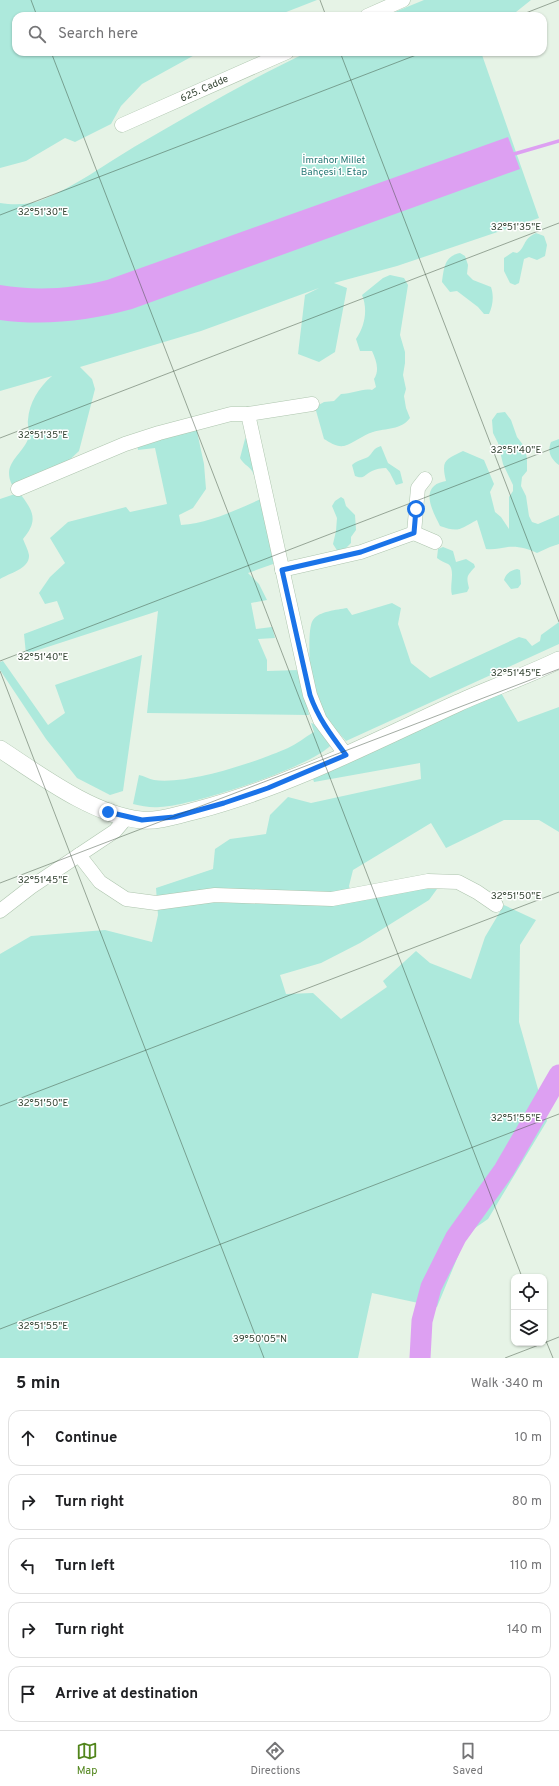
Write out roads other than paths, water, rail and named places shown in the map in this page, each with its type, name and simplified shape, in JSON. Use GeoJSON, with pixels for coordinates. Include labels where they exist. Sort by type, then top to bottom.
{"type":"FeatureCollection","features":[{"type":"Feature","properties":{"kind":"street"},"geometry":{"type":"LineString","coordinates":[[376,12],[403,0]]}},
{"type":"Feature","properties":{"kind":"street","name":"625. Cadde"},"geometry":{"type":"LineString","coordinates":[[122,125],[278,56]]}},
{"type":"Feature","properties":{"kind":"street"},"geometry":{"type":"LineString","coordinates":[[18,490],[125,444],[159,433],[218,416],[248,414],[312,404]]}},
{"type":"Feature","properties":{"kind":"street"},"geometry":{"type":"LineString","coordinates":[[248,414],[310,695],[320,720],[346,755]]}},
{"type":"Feature","properties":{"kind":"street"},"geometry":{"type":"LineString","coordinates":[[414,533],[418,488],[425,479]]}},
{"type":"Feature","properties":{"kind":"street"},"geometry":{"type":"LineString","coordinates":[[282,570],[361,552],[414,533],[435,542]]}},
{"type":"Feature","properties":{"kind":"street"},"geometry":{"type":"LineString","coordinates":[[0,749],[81,799],[108,812],[142,820],[174,817],[224,803],[275,785],[346,755],[460,702],[559,660]]}},
{"type":"Feature","properties":{"kind":"street"},"geometry":{"type":"LineString","coordinates":[[0,911],[31,887],[115,831],[127,817]]}},
{"type":"Feature","properties":{"kind":"street"},"geometry":{"type":"LineString","coordinates":[[79,855],[100,882],[126,899],[156,903],[216,895],[332,899],[428,881],[458,882],[477,892],[496,905]]}},
{"type":"Feature","properties":{"kind":"waterway"},"geometry":{"type":"LineString","coordinates":[[514,154],[559,141]]}},
{"type":"Feature","properties":{"kind":"waterway"},"geometry":{"type":"LineString","coordinates":[[420,1358],[422,1321],[431,1287],[456,1237],[504,1170],[559,1075]]}},
{"type":"Feature","properties":{"kind":"park label","name":"İmrahor Millet Bahçesi 1. Etap"},"geometry":{"type":"Point","coordinates":[334,166]}}]}
